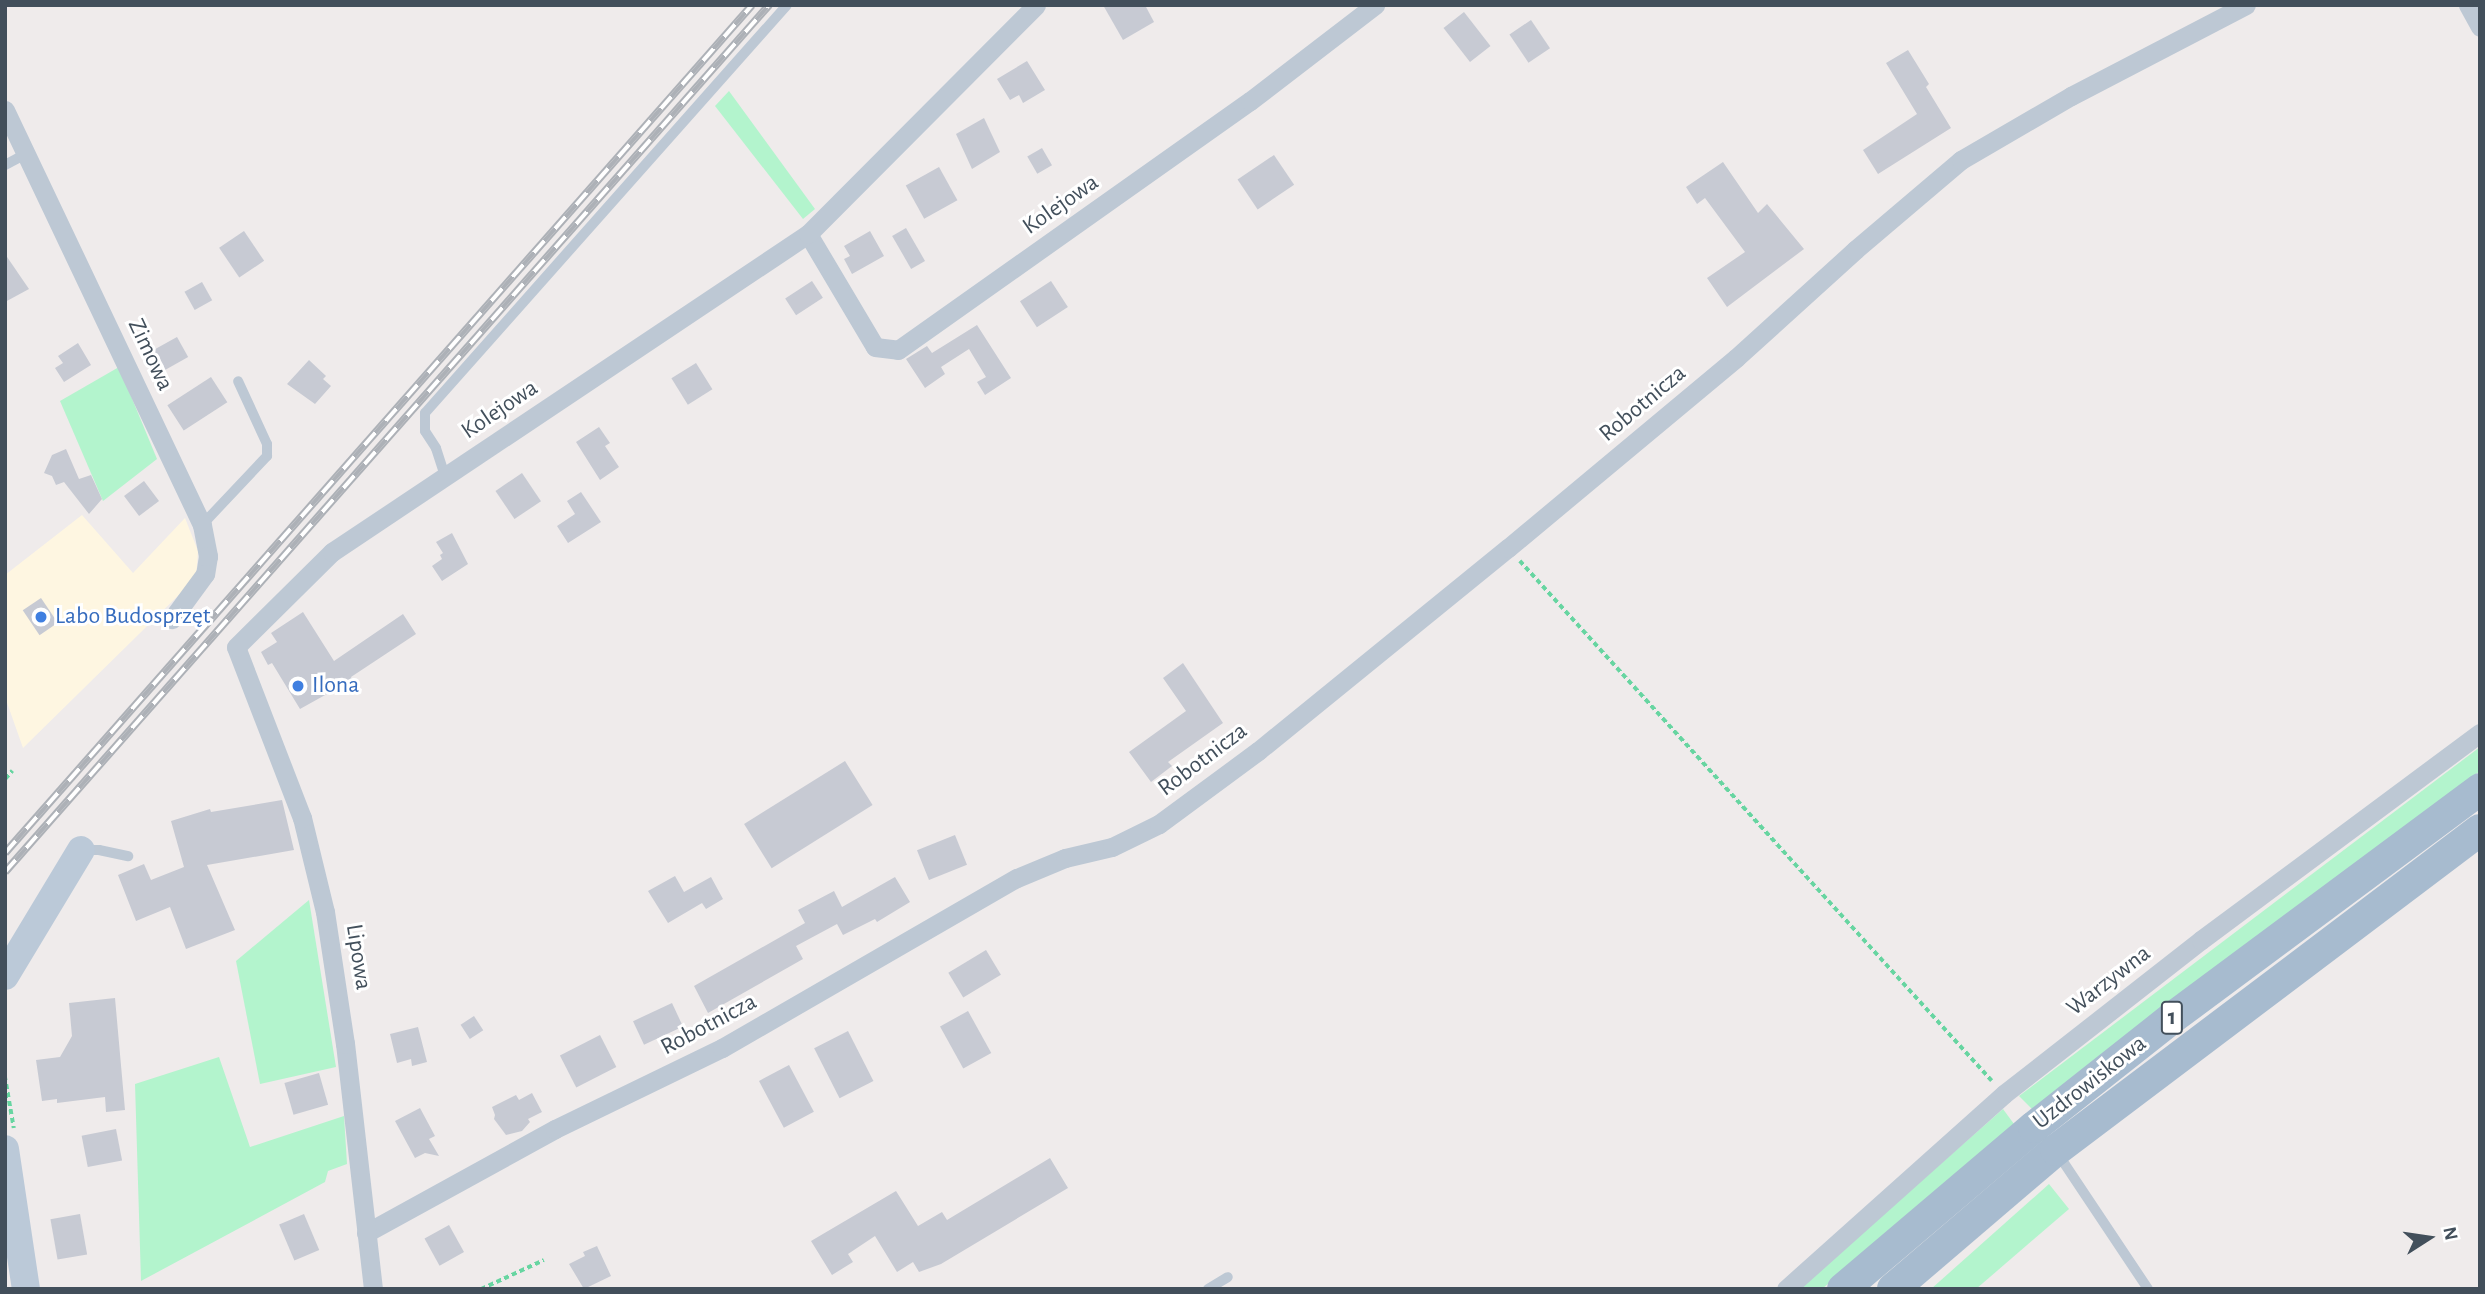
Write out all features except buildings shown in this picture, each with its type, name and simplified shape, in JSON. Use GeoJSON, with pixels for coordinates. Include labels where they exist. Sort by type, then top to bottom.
{"type":"FeatureCollection","features":[{"type":"Feature","properties":{"kind":"main road","name":"Uzdrowiskowa"},"geometry":{"type":"LineString","coordinates":[[1843,1289],[2034,1127],[2151,1035],[2480,789]]}},
{"type":"Feature","properties":{"kind":"main road","name":"Uzdrowiskowa"},"geometry":{"type":"LineString","coordinates":[[1892,1289],[2056,1150],[2480,830]]}},
{"type":"Feature","properties":{"kind":"street","name":"Kolejowa"},"geometry":{"type":"LineString","coordinates":[[236,647],[332,552],[808,234],[1036,5]]}},
{"type":"Feature","properties":{"kind":"street","name":"Kolejowa"},"geometry":{"type":"LineString","coordinates":[[808,234],[875,347],[898,350],[1250,101],[1375,5]]}},
{"type":"Feature","properties":{"kind":"street","name":"Robotnicza"},"geometry":{"type":"LineString","coordinates":[[366,1233],[555,1129],[722,1048],[1017,878],[1065,858],[1112,847],[1159,824],[1258,751],[1508,548],[1736,358],[1855,250],[1961,160],[2071,96],[2246,5]]}},
{"type":"Feature","properties":{"kind":"street"},"geometry":{"type":"LineString","coordinates":[[2468,5],[2480,27]]}},
{"type":"Feature","properties":{"kind":"street","name":"Zimowa"},"geometry":{"type":"LineString","coordinates":[[5,110],[202,525],[208,556],[205,574],[172,619]]}},
{"type":"Feature","properties":{"kind":"street","name":"Lipowa"},"geometry":{"type":"LineString","coordinates":[[236,647],[302,818],[326,912],[345,1044],[373,1289]]}},
{"type":"Feature","properties":{"kind":"street","name":"Warzywna"},"geometry":{"type":"LineString","coordinates":[[1786,1289],[2004,1094],[2185,952],[2480,733]]}},
{"type":"Feature","properties":{"kind":"street"},"geometry":{"type":"LineString","coordinates":[[5,976],[81,850]]}},
{"type":"Feature","properties":{"kind":"street"},"geometry":{"type":"LineString","coordinates":[[5,1149],[26,1289]]}},
{"type":"Feature","properties":{"kind":"lane"},"geometry":{"type":"LineString","coordinates":[[445,476],[436,448],[425,431],[425,413],[787,5]]}},
{"type":"Feature","properties":{"kind":"lane"},"geometry":{"type":"LineString","coordinates":[[5,165],[27,153]]}},
{"type":"Feature","properties":{"kind":"lane"},"geometry":{"type":"LineString","coordinates":[[202,525],[267,456],[267,444],[238,381]]}},
{"type":"Feature","properties":{"kind":"lane"},"geometry":{"type":"LineString","coordinates":[[81,850],[99,850],[128,856]]}},
{"type":"Feature","properties":{"kind":"lane"},"geometry":{"type":"LineString","coordinates":[[2056,1150],[2077,1177],[2148,1289]]}},
{"type":"Feature","properties":{"kind":"lane"},"geometry":{"type":"LineString","coordinates":[[1208,1289],[1228,1277]]}},
{"type":"Feature","properties":{"kind":"path"},"geometry":{"type":"LineString","coordinates":[[1508,548],[2004,1094]]}},
{"type":"Feature","properties":{"kind":"path"},"geometry":{"type":"LineString","coordinates":[[5,779],[12,771]]}},
{"type":"Feature","properties":{"kind":"path"},"geometry":{"type":"LineString","coordinates":[[481,1289],[544,1260]]}},
{"type":"Feature","properties":{"kind":"shaded area"},"geometry":{"type":"Polygon","coordinates":[[[82,515],[133,573],[185,518],[198,551],[196,578],[23,748],[5,697],[5,575],[82,515]]]}},
{"type":"Feature","properties":{"kind":"green space"},"geometry":{"type":"Polygon","coordinates":[[[729,91],[815,209],[803,219],[715,106],[729,91]]]}},
{"type":"Feature","properties":{"kind":"green space"},"geometry":{"type":"Polygon","coordinates":[[[119,367],[157,459],[103,501],[60,401],[119,367]]]}},
{"type":"Feature","properties":{"kind":"green space"},"geometry":{"type":"Polygon","coordinates":[[[2480,747],[2480,771],[2370,855],[2032,1109],[2019,1096],[2480,747]]]}},
{"type":"Feature","properties":{"kind":"green space"},"geometry":{"type":"Polygon","coordinates":[[[309,900],[336,1067],[260,1084],[236,961],[309,900]]]}},
{"type":"Feature","properties":{"kind":"green space"},"geometry":{"type":"Polygon","coordinates":[[[219,1057],[250,1147],[344,1116],[347,1164],[328,1171],[325,1182],[141,1281],[135,1084],[219,1057]]]}},
{"type":"Feature","properties":{"kind":"green space"},"geometry":{"type":"Polygon","coordinates":[[[2003,1109],[2014,1124],[1822,1289],[1798,1289],[2003,1109]]]}},
{"type":"Feature","properties":{"kind":"green space"},"geometry":{"type":"Polygon","coordinates":[[[2049,1184],[2069,1209],[1976,1289],[1931,1289],[2049,1184]]]}},
{"type":"Feature","properties":{"kind":"railway"},"geometry":{"type":"LineString","coordinates":[[5,853],[752,5]]}},
{"type":"Feature","properties":{"kind":"railway"},"geometry":{"type":"LineString","coordinates":[[5,872],[769,5]]}},
{"type":"Feature","properties":{"kind":"place","name":"Labo Budosprzęt"},"geometry":{"type":"Point","coordinates":[41,617]}},
{"type":"Feature","properties":{"kind":"place","name":"Ilona"},"geometry":{"type":"Point","coordinates":[298,686]}}]}
